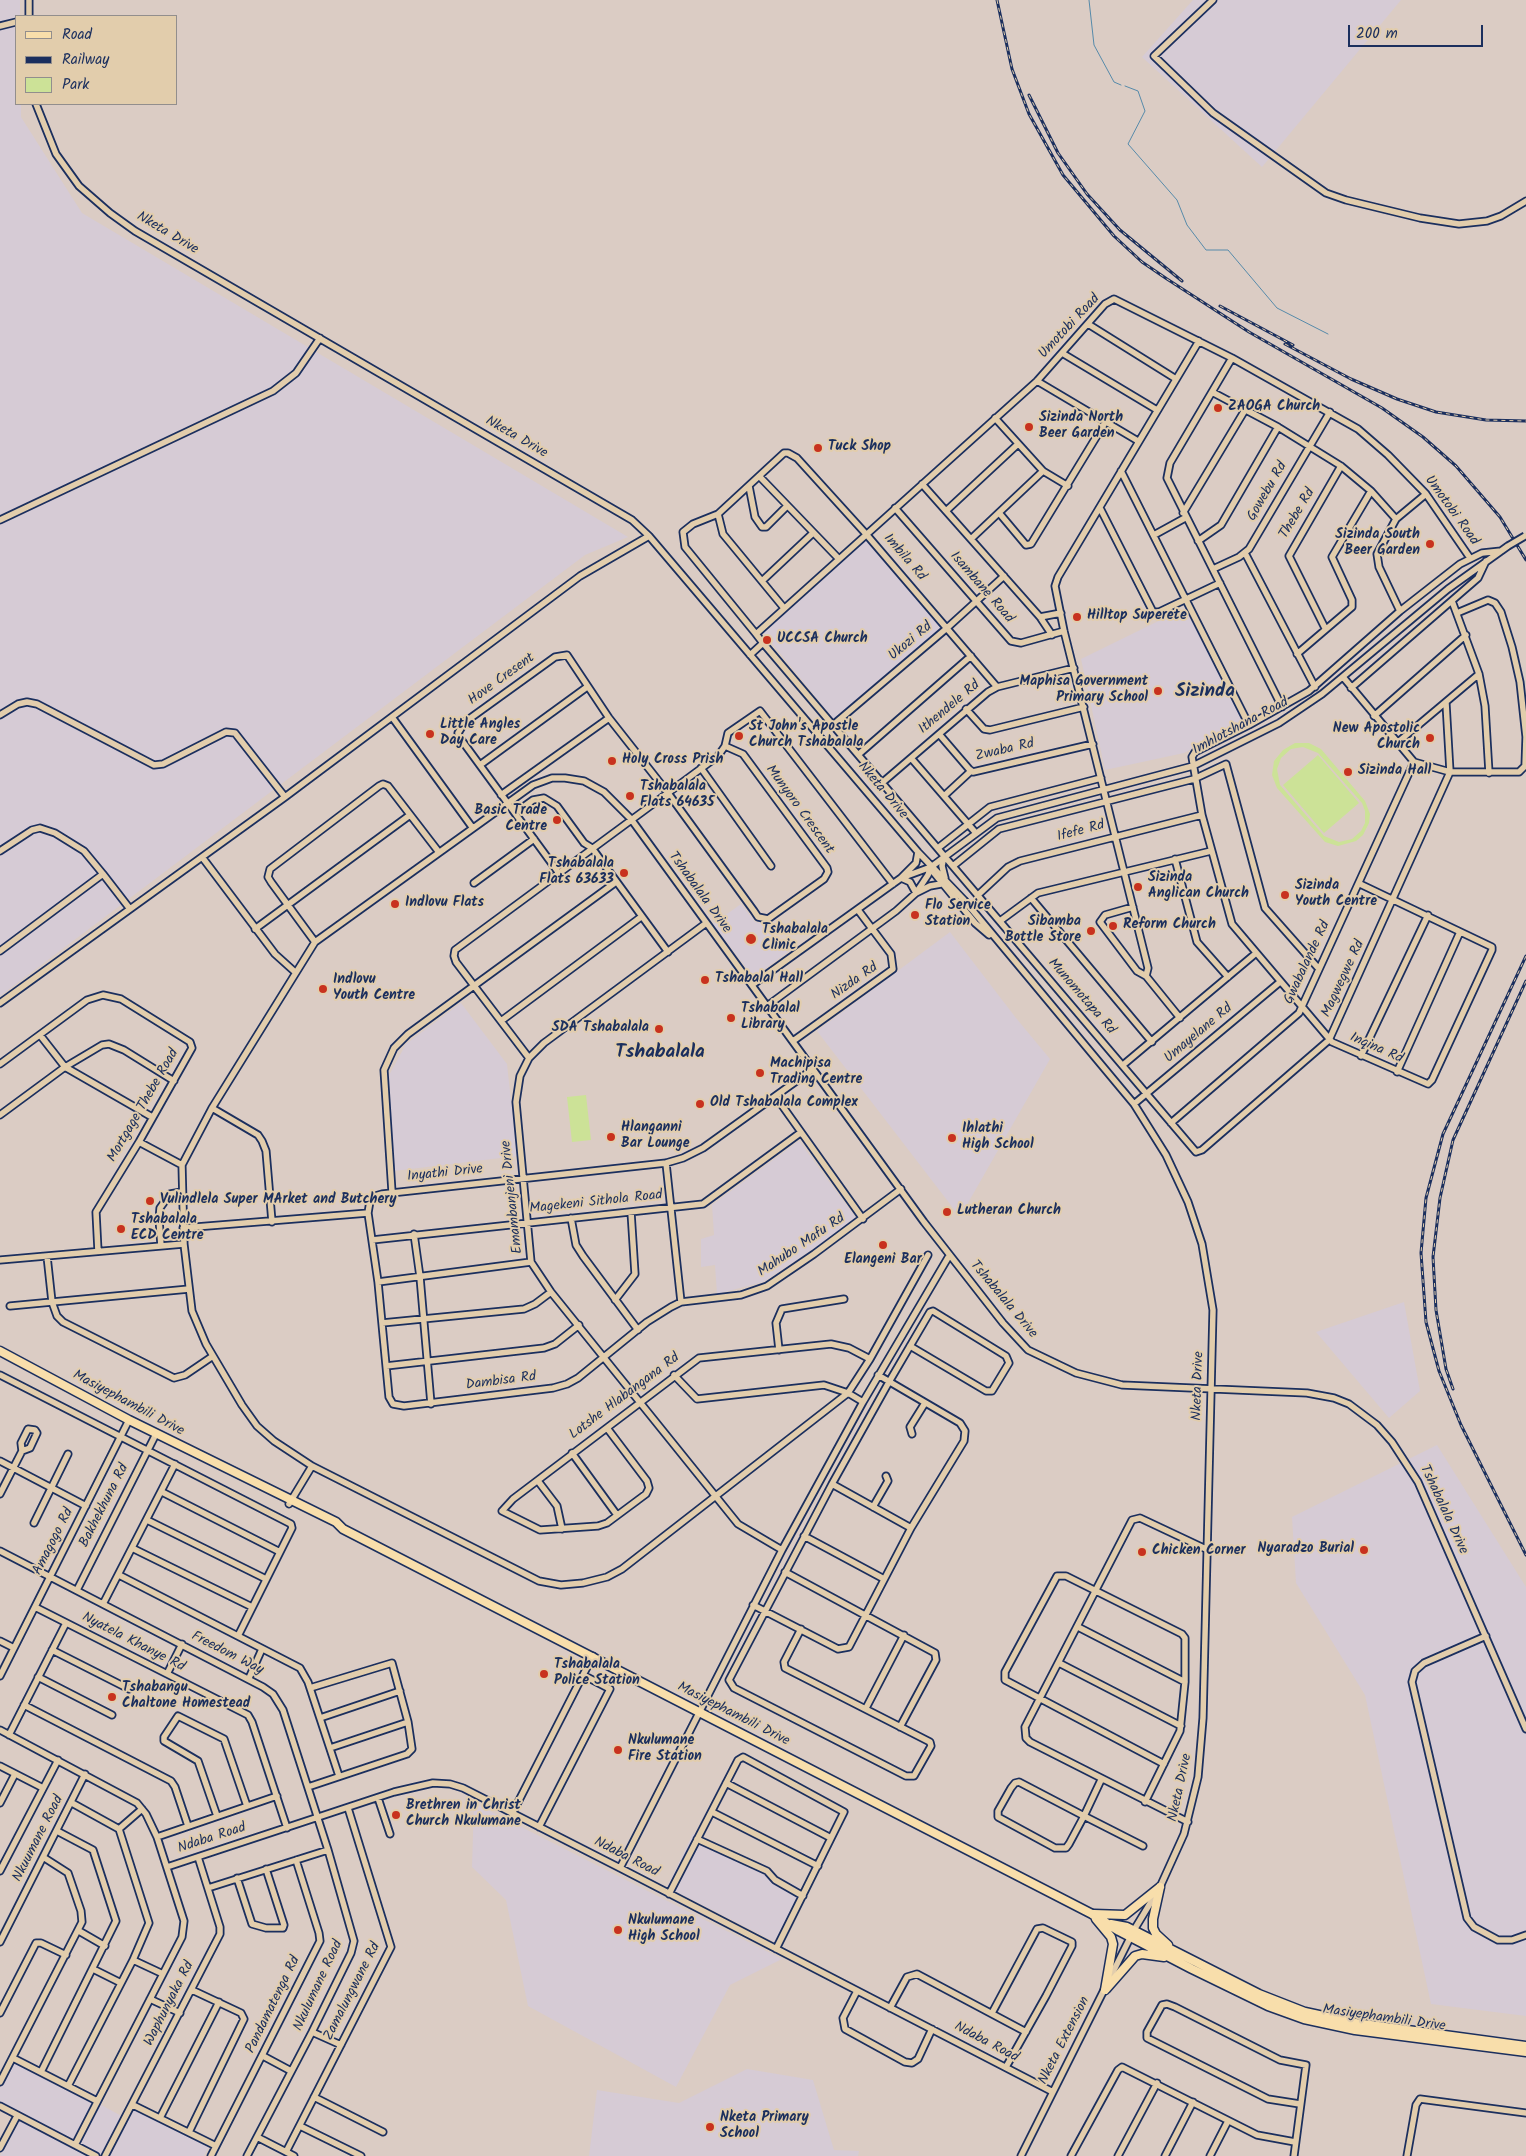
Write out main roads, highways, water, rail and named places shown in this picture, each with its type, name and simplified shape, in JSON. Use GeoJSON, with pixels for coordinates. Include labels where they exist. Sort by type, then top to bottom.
{"type":"FeatureCollection","features":[{"type":"Feature","properties":{"kind":"main road","name":"Masiyephambili Drive"},"geometry":{"type":"LineString","coordinates":[[0,1351],[129,1420],[244,1478],[251,1484],[290,1501],[333,1526],[343,1528],[1111,1924],[1173,1950],[1277,2002],[1328,2018],[1526,2046]]}},
{"type":"Feature","properties":{"kind":"main road"},"geometry":{"type":"LineString","coordinates":[[1092,1914],[1125,1915],[1160,1886],[1153,1928],[1156,1934],[1173,1950]]}},
{"type":"Feature","properties":{"kind":"main road"},"geometry":{"type":"LineString","coordinates":[[1092,1914],[1111,1937],[1113,1944],[1105,1990],[1135,1956],[1146,1954],[1173,1959]]}},
{"type":"Feature","properties":{"kind":"main road","name":"Masiyephambili Drive"},"geometry":{"type":"LineString","coordinates":[[1132,1934],[1173,1959],[1268,2006],[1304,2019],[1356,2030],[1526,2052]]}},
{"type":"Feature","properties":{"kind":"waterway"},"geometry":{"type":"LineString","coordinates":[[1089,0],[1094,45],[1114,82],[1121,85]]}},
{"type":"Feature","properties":{"kind":"waterway"},"geometry":{"type":"LineString","coordinates":[[1125,86],[1138,91],[1145,111],[1128,144],[1177,200],[1187,225],[1206,250],[1228,250],[1277,308],[1328,334]]}},
{"type":"Feature","properties":{"kind":"railway"},"geometry":{"type":"LineString","coordinates":[[997,0],[1012,69],[1029,114],[1063,175],[1114,236],[1142,262],[1167,279],[1249,332],[1382,408],[1423,437],[1456,466],[1500,517],[1526,560]]}},
{"type":"Feature","properties":{"kind":"railway"},"geometry":{"type":"LineString","coordinates":[[1029,95],[1058,153],[1087,194],[1120,230],[1182,281]]}},
{"type":"Feature","properties":{"kind":"railway"},"geometry":{"type":"LineString","coordinates":[[1220,306],[1293,345]]}},
{"type":"Feature","properties":{"kind":"railway"},"geometry":{"type":"LineString","coordinates":[[1285,344],[1351,379],[1397,399],[1436,412],[1486,420],[1526,421]]}},
{"type":"Feature","properties":{"kind":"railway"},"geometry":{"type":"LineString","coordinates":[[1526,956],[1443,1134],[1426,1198],[1421,1253],[1426,1322],[1439,1371],[1461,1425],[1526,1555]]}},
{"type":"Feature","properties":{"kind":"railway"},"geometry":{"type":"LineString","coordinates":[[1453,1389],[1446,1369],[1436,1310],[1433,1257],[1440,1198],[1453,1140],[1526,981]]}},
{"type":"Feature","properties":{"kind":"place","name":"ZAOGA Church"},"geometry":{"type":"Point","coordinates":[1218,408]}},
{"type":"Feature","properties":{"kind":"place","name":"Sizinda North Beer Garden"},"geometry":{"type":"Point","coordinates":[1029,427]}},
{"type":"Feature","properties":{"kind":"place","name":"Tuck Shop"},"geometry":{"type":"Point","coordinates":[818,448]}},
{"type":"Feature","properties":{"kind":"place","name":"Sizinda South Beer Garden"},"geometry":{"type":"Point","coordinates":[1430,544]}},
{"type":"Feature","properties":{"kind":"place","name":"Hilltop Superete"},"geometry":{"type":"Point","coordinates":[1077,617]}},
{"type":"Feature","properties":{"kind":"place","name":"UCCSA Church"},"geometry":{"type":"Point","coordinates":[767,640]}},
{"type":"Feature","properties":{"kind":"place","name":"Maphisa Government Primary School"},"geometry":{"type":"Point","coordinates":[1158,691]}},
{"type":"Feature","properties":{"kind":"place","name":"Little Angles Day Care"},"geometry":{"type":"Point","coordinates":[430,734]}},
{"type":"Feature","properties":{"kind":"place","name":"St John's Apostle Church Tshabalala"},"geometry":{"type":"Point","coordinates":[739,736]}},
{"type":"Feature","properties":{"kind":"place","name":"New Apostolic Church"},"geometry":{"type":"Point","coordinates":[1430,738]}},
{"type":"Feature","properties":{"kind":"place","name":"Holy Cross Prish"},"geometry":{"type":"Point","coordinates":[612,761]}},
{"type":"Feature","properties":{"kind":"place","name":"Sizinda Hall"},"geometry":{"type":"Point","coordinates":[1348,772]}},
{"type":"Feature","properties":{"kind":"place","name":"Tshabalala Flats 64635"},"geometry":{"type":"Point","coordinates":[630,796]}},
{"type":"Feature","properties":{"kind":"place","name":"Basic Trade Centre"},"geometry":{"type":"Point","coordinates":[557,820]}},
{"type":"Feature","properties":{"kind":"place","name":"Tshabalala Flats 63633"},"geometry":{"type":"Point","coordinates":[624,873]}},
{"type":"Feature","properties":{"kind":"place","name":"Sizinda Anglican Church"},"geometry":{"type":"Point","coordinates":[1138,887]}},
{"type":"Feature","properties":{"kind":"place","name":"Sizinda Youth Centre"},"geometry":{"type":"Point","coordinates":[1285,895]}},
{"type":"Feature","properties":{"kind":"place","name":"Indlovu Flats"},"geometry":{"type":"Point","coordinates":[395,904]}},
{"type":"Feature","properties":{"kind":"place","name":"Flo Service Station"},"geometry":{"type":"Point","coordinates":[915,915]}},
{"type":"Feature","properties":{"kind":"place","name":"Reform Church"},"geometry":{"type":"Point","coordinates":[1113,926]}},
{"type":"Feature","properties":{"kind":"place","name":"Sibamba Bottle Store"},"geometry":{"type":"Point","coordinates":[1091,931]}},
{"type":"Feature","properties":{"kind":"place","name":"Tshabalala Clinic"},"geometry":{"type":"Point","coordinates":[751,939]}},
{"type":"Feature","properties":{"kind":"place","name":"Tshabalal Hall"},"geometry":{"type":"Point","coordinates":[705,980]}},
{"type":"Feature","properties":{"kind":"place","name":"Indlovu Youth Centre"},"geometry":{"type":"Point","coordinates":[323,989]}},
{"type":"Feature","properties":{"kind":"place","name":"Tshabalal Library"},"geometry":{"type":"Point","coordinates":[731,1018]}},
{"type":"Feature","properties":{"kind":"place","name":"SDA Tshabalala"},"geometry":{"type":"Point","coordinates":[659,1029]}},
{"type":"Feature","properties":{"kind":"place","name":"Machipisa Trading Centre"},"geometry":{"type":"Point","coordinates":[760,1073]}},
{"type":"Feature","properties":{"kind":"place","name":"Old Tshabalala Complex"},"geometry":{"type":"Point","coordinates":[700,1104]}},
{"type":"Feature","properties":{"kind":"place","name":"Hlanganni Bar Lounge"},"geometry":{"type":"Point","coordinates":[611,1137]}},
{"type":"Feature","properties":{"kind":"place","name":"Ihlathi High School"},"geometry":{"type":"Point","coordinates":[952,1138]}},
{"type":"Feature","properties":{"kind":"place","name":"Vulindlela Super MArket and Butchery"},"geometry":{"type":"Point","coordinates":[150,1201]}},
{"type":"Feature","properties":{"kind":"place","name":"Lutheran Church"},"geometry":{"type":"Point","coordinates":[947,1212]}},
{"type":"Feature","properties":{"kind":"place","name":"Tshabalala ECD Centre"},"geometry":{"type":"Point","coordinates":[121,1229]}},
{"type":"Feature","properties":{"kind":"place","name":"Elangeni Bar"},"geometry":{"type":"Point","coordinates":[883,1245]}},
{"type":"Feature","properties":{"kind":"place","name":"Nyaradzo Burial"},"geometry":{"type":"Point","coordinates":[1364,1550]}},
{"type":"Feature","properties":{"kind":"place","name":"Chicken Corner"},"geometry":{"type":"Point","coordinates":[1142,1552]}},
{"type":"Feature","properties":{"kind":"place","name":"Tshabalala Police Station"},"geometry":{"type":"Point","coordinates":[544,1674]}},
{"type":"Feature","properties":{"kind":"place","name":"Tshabangu Chaltone Homestead"},"geometry":{"type":"Point","coordinates":[112,1697]}},
{"type":"Feature","properties":{"kind":"place","name":"Nkulumane Fire Station"},"geometry":{"type":"Point","coordinates":[618,1750]}},
{"type":"Feature","properties":{"kind":"place","name":"Brethren in Christ Church Nkulumane"},"geometry":{"type":"Point","coordinates":[396,1815]}},
{"type":"Feature","properties":{"kind":"place","name":"Nkulumane High School"},"geometry":{"type":"Point","coordinates":[618,1930]}},
{"type":"Feature","properties":{"kind":"place","name":"Nketa Primary School"},"geometry":{"type":"Point","coordinates":[710,2127]}},
{"type":"Feature","properties":{"kind":"district","name":"Sizinda"},"geometry":{"type":"Point","coordinates":[1205,693]}},
{"type":"Feature","properties":{"kind":"district","name":"Tshabalala"},"geometry":{"type":"Point","coordinates":[660,1054]}}]}
